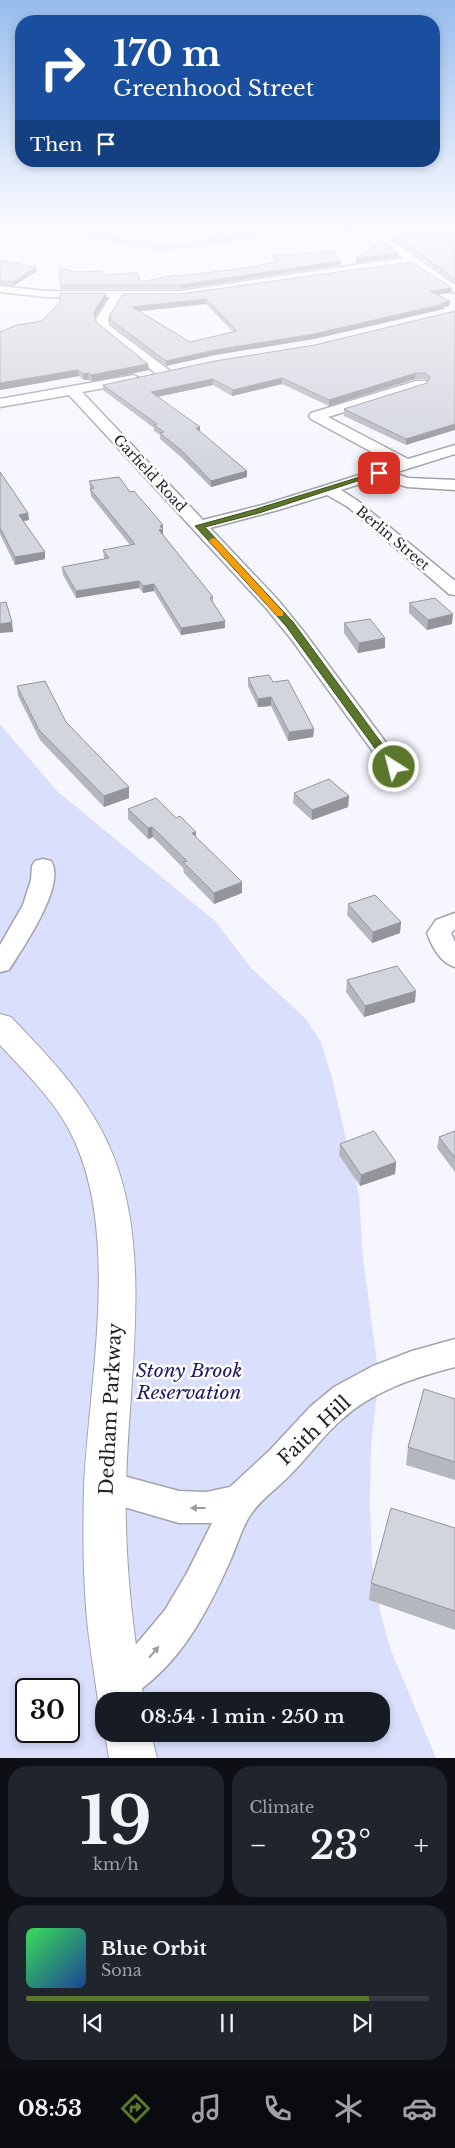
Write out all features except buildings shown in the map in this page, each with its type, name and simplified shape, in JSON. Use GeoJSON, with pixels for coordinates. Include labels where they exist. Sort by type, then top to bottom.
{"type":"FeatureCollection","features":[{"type":"Feature","properties":{"kind":"main road","name":"Dedham Parkway"},"geometry":{"type":"LineString","coordinates":[[0,1025],[49,1078],[81,1121],[98,1160],[110,1203],[116,1244],[117,1291],[105,1487],[105,1546],[108,1608],[119,1692]]}},
{"type":"Feature","properties":{"kind":"main road"},"geometry":{"type":"LineString","coordinates":[[130,1742],[133,1758]]}},
{"type":"Feature","properties":{"kind":"street"},"geometry":{"type":"LineString","coordinates":[[0,403],[169,372],[104,328],[102,319],[113,305]]}},
{"type":"Feature","properties":{"kind":"street"},"geometry":{"type":"LineString","coordinates":[[406,464],[316,416],[421,384]]}},
{"type":"Feature","properties":{"kind":"street","name":"Garfield Road"},"geometry":{"type":"LineString","coordinates":[[73,391],[290,624],[394,767]]}},
{"type":"Feature","properties":{"kind":"street"},"geometry":{"type":"LineString","coordinates":[[199,526],[256,512],[455,449]]}},
{"type":"Feature","properties":{"kind":"street"},"geometry":{"type":"LineString","coordinates":[[379,473],[407,482],[455,485]]}},
{"type":"Feature","properties":{"kind":"street","name":"Berlin Street"},"geometry":{"type":"LineString","coordinates":[[328,489],[353,504],[455,590]]}},
{"type":"Feature","properties":{"kind":"street"},"geometry":{"type":"LineString","coordinates":[[0,964],[32,910],[42,888],[43,866]]}},
{"type":"Feature","properties":{"kind":"street"},"geometry":{"type":"LineString","coordinates":[[455,921],[444,925],[438,933],[442,942],[455,959]]}},
{"type":"Feature","properties":{"kind":"street","name":"Faith Hill"},"geometry":{"type":"LineString","coordinates":[[119,1692],[172,1630],[204,1577],[239,1502],[284,1458],[323,1415],[346,1396],[380,1378],[425,1361],[455,1353]]}},
{"type":"Feature","properties":{"kind":"street"},"geometry":{"type":"LineString","coordinates":[[105,1487],[179,1507],[206,1508],[239,1502]]}},
{"type":"Feature","properties":{"kind":"green space","name":"Stony Brook Reservation"},"geometry":{"type":"Polygon","coordinates":[[[0,724],[57,791],[215,921],[252,969],[305,1018],[321,1042],[332,1078],[359,1195],[363,1258],[379,1378],[371,1445],[370,1506],[372,1563],[381,1615],[390,1648],[436,1758],[0,1758],[0,724]]]}},
{"type":"Feature","properties":{"kind":"slow traffic"},"geometry":{"type":"LineString","coordinates":[[213,540],[280,614]]}},
{"type":"Feature","properties":{"kind":"route"},"geometry":{"type":"LineString","coordinates":[[379,473],[256,512],[199,526],[290,624],[394,767]]}}]}
